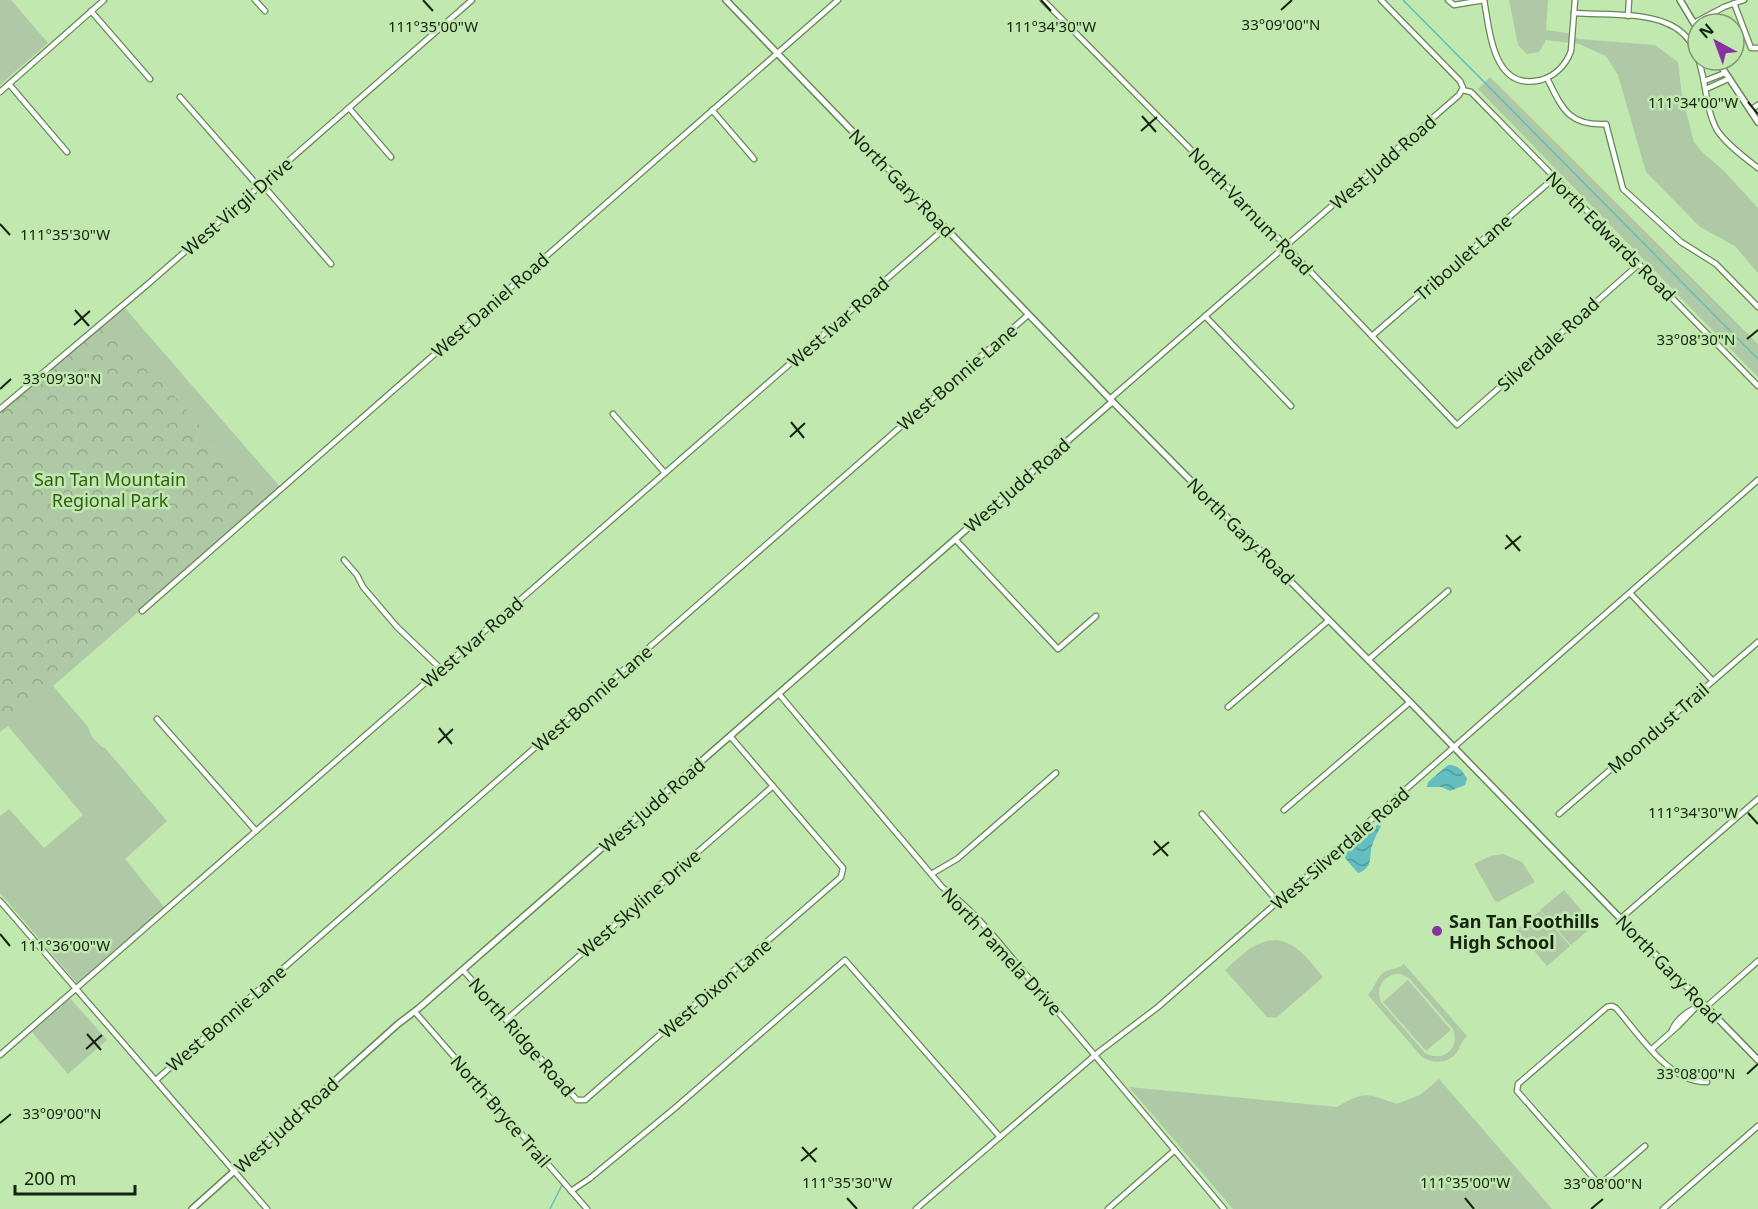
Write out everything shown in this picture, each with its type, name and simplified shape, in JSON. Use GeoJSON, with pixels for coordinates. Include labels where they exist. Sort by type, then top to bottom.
{"type":"FeatureCollection","features":[{"type":"Feature","properties":{"kind":"street"},"geometry":{"type":"LineString","coordinates":[[0,92],[105,0]]}},
{"type":"Feature","properties":{"kind":"street"},"geometry":{"type":"LineString","coordinates":[[255,0],[265,11]]}},
{"type":"Feature","properties":{"kind":"street","name":"West Virgil Drive"},"geometry":{"type":"LineString","coordinates":[[0,409],[472,0]]}},
{"type":"Feature","properties":{"kind":"street","name":"North Gary Road"},"geometry":{"type":"LineString","coordinates":[[726,0],[1111,401],[1410,702],[1758,1060]]}},
{"type":"Feature","properties":{"kind":"street","name":"West Daniel Road"},"geometry":{"type":"LineString","coordinates":[[142,611],[838,0]]}},
{"type":"Feature","properties":{"kind":"street","name":"North Varnum Road"},"geometry":{"type":"LineString","coordinates":[[1043,0],[1286,246],[1457,425]]}},
{"type":"Feature","properties":{"kind":"street","name":"North Edwards Road"},"geometry":{"type":"LineString","coordinates":[[1381,0],[1460,81],[1463,89],[1471,92],[1758,386]]}},
{"type":"Feature","properties":{"kind":"street"},"geometry":{"type":"LineString","coordinates":[[1448,0],[1454,6],[1484,0],[1495,55],[1503,70],[1520,80],[1532,81],[1547,78],[1568,59],[1571,51],[1575,0]]}},
{"type":"Feature","properties":{"kind":"street"},"geometry":{"type":"LineString","coordinates":[[1628,16],[1629,0]]}},
{"type":"Feature","properties":{"kind":"street"},"geometry":{"type":"LineString","coordinates":[[1716,12],[1744,0]]}},
{"type":"Feature","properties":{"kind":"street"},"geometry":{"type":"LineString","coordinates":[[1734,3],[1747,42],[1755,48]]}},
{"type":"Feature","properties":{"kind":"street"},"geometry":{"type":"LineString","coordinates":[[92,11],[150,79]]}},
{"type":"Feature","properties":{"kind":"street"},"geometry":{"type":"LineString","coordinates":[[1574,13],[1628,16],[1664,22],[1677,28],[1692,44],[1718,132],[1758,168]]}},
{"type":"Feature","properties":{"kind":"street"},"geometry":{"type":"LineString","coordinates":[[1724,72],[1758,123]]}},
{"type":"Feature","properties":{"kind":"street"},"geometry":{"type":"LineString","coordinates":[[1704,81],[1727,76]]}},
{"type":"Feature","properties":{"kind":"street"},"geometry":{"type":"LineString","coordinates":[[1706,89],[1727,76]]}},
{"type":"Feature","properties":{"kind":"street"},"geometry":{"type":"LineString","coordinates":[[1547,78],[1564,110],[1570,116],[1586,123],[1606,124],[1623,189],[1680,242],[1716,264],[1758,307]]}},
{"type":"Feature","properties":{"kind":"street"},"geometry":{"type":"LineString","coordinates":[[9,84],[67,152]]}},
{"type":"Feature","properties":{"kind":"street","name":"West Judd Road"},"geometry":{"type":"LineString","coordinates":[[192,1209],[398,1024],[415,1012],[779,694],[1205,316],[1459,95],[1463,89]]}},
{"type":"Feature","properties":{"kind":"street"},"geometry":{"type":"LineString","coordinates":[[180,97],[331,264]]}},
{"type":"Feature","properties":{"kind":"street"},"geometry":{"type":"LineString","coordinates":[[1750,110],[1758,105]]}},
{"type":"Feature","properties":{"kind":"street"},"geometry":{"type":"LineString","coordinates":[[349,108],[392,157]]}},
{"type":"Feature","properties":{"kind":"street"},"geometry":{"type":"LineString","coordinates":[[712,110],[754,159]]}},
{"type":"Feature","properties":{"kind":"street","name":"Triboulet Lane"},"geometry":{"type":"LineString","coordinates":[[1372,336],[1554,178]]}},
{"type":"Feature","properties":{"kind":"street","name":"West Ivar Road"},"geometry":{"type":"LineString","coordinates":[[0,1055],[945,228]]}},
{"type":"Feature","properties":{"kind":"street","name":"Silverdale Road"},"geometry":{"type":"LineString","coordinates":[[1457,425],[1639,264]]}},
{"type":"Feature","properties":{"kind":"street","name":"West Bonnie Lane"},"geometry":{"type":"LineString","coordinates":[[156,1080],[1028,315]]}},
{"type":"Feature","properties":{"kind":"street"},"geometry":{"type":"LineString","coordinates":[[1205,316],[1291,406]]}},
{"type":"Feature","properties":{"kind":"street"},"geometry":{"type":"LineString","coordinates":[[613,414],[665,473]]}},
{"type":"Feature","properties":{"kind":"street","name":"West Silverdale Road"},"geometry":{"type":"LineString","coordinates":[[916,1209],[1095,1055],[1158,1007],[1758,480]]}},
{"type":"Feature","properties":{"kind":"street"},"geometry":{"type":"LineString","coordinates":[[955,539],[1058,649],[1096,616]]}},
{"type":"Feature","properties":{"kind":"street"},"geometry":{"type":"LineString","coordinates":[[344,560],[357,575],[363,587],[397,627],[441,669]]}},
{"type":"Feature","properties":{"kind":"street"},"geometry":{"type":"LineString","coordinates":[[1368,660],[1448,591]]}},
{"type":"Feature","properties":{"kind":"street"},"geometry":{"type":"LineString","coordinates":[[1630,593],[1713,681]]}},
{"type":"Feature","properties":{"kind":"street"},"geometry":{"type":"LineString","coordinates":[[1228,707],[1329,620]]}},
{"type":"Feature","properties":{"kind":"street","name":"Moondust Trail"},"geometry":{"type":"LineString","coordinates":[[1559,814],[1758,642]]}},
{"type":"Feature","properties":{"kind":"street","name":"North Pamela Drive"},"geometry":{"type":"LineString","coordinates":[[779,694],[933,873],[942,887],[978,920],[1095,1055],[1224,1209]]}},
{"type":"Feature","properties":{"kind":"street"},"geometry":{"type":"LineString","coordinates":[[1284,810],[1410,702]]}},
{"type":"Feature","properties":{"kind":"street"},"geometry":{"type":"LineString","coordinates":[[157,719],[256,831]]}},
{"type":"Feature","properties":{"kind":"street"},"geometry":{"type":"LineString","coordinates":[[730,736],[772,786]]}},
{"type":"Feature","properties":{"kind":"street"},"geometry":{"type":"LineString","coordinates":[[933,873],[957,859],[1056,773]]}},
{"type":"Feature","properties":{"kind":"street","name":"West Dixon Lane"},"geometry":{"type":"LineString","coordinates":[[582,1101],[841,877],[843,868],[772,786]]}},
{"type":"Feature","properties":{"kind":"street","name":"West Skyline Drive"},"geometry":{"type":"LineString","coordinates":[[506,1020],[772,786]]}},
{"type":"Feature","properties":{"kind":"street"},"geometry":{"type":"LineString","coordinates":[[1620,919],[1758,798]]}},
{"type":"Feature","properties":{"kind":"street"},"geometry":{"type":"LineString","coordinates":[[1202,814],[1278,902]]}},
{"type":"Feature","properties":{"kind":"street"},"geometry":{"type":"LineString","coordinates":[[0,901],[267,1209]]}},
{"type":"Feature","properties":{"kind":"street"},"geometry":{"type":"LineString","coordinates":[[571,1191],[589,1179],[675,1108],[845,960],[1000,1137]]}},
{"type":"Feature","properties":{"kind":"street"},"geometry":{"type":"LineString","coordinates":[[1652,1049],[1693,1009],[1704,1005],[1757,963]]}},
{"type":"Feature","properties":{"kind":"street","name":"North Ridge Road"},"geometry":{"type":"LineString","coordinates":[[463,970],[573,1095],[582,1101]]}},
{"type":"Feature","properties":{"kind":"street"},"geometry":{"type":"LineString","coordinates":[[1645,1146],[1603,1182],[1598,1183],[1516,1088],[1607,1007],[1612,1006],[1674,1072],[1699,1082],[1707,1082]]}},
{"type":"Feature","properties":{"kind":"street","name":"North Bryce Trail"},"geometry":{"type":"LineString","coordinates":[[415,1012],[587,1209]]}},
{"type":"Feature","properties":{"kind":"street"},"geometry":{"type":"LineString","coordinates":[[1663,1209],[1758,1126]]}},
{"type":"Feature","properties":{"kind":"street"},"geometry":{"type":"LineString","coordinates":[[1108,1209],[1175,1150]]}},
{"type":"Feature","properties":{"kind":"green space"},"geometry":{"type":"Polygon","coordinates":[[[0,0],[11,0],[48,43],[0,85],[0,0]]]}},
{"type":"Feature","properties":{"kind":"green space"},"geometry":{"type":"Polygon","coordinates":[[[1509,0],[1548,0],[1546,30],[1567,33],[1579,39],[1655,45],[1678,62],[1682,96],[1694,142],[1758,208],[1758,273],[1735,246],[1700,227],[1646,172],[1618,75],[1606,56],[1579,44],[1546,40],[1539,52],[1527,54],[1518,45],[1509,0]]]}},
{"type":"Feature","properties":{"kind":"green space"},"geometry":{"type":"Polygon","coordinates":[[[1490,77],[1758,344],[1758,377],[1478,89],[1490,77]]]}},
{"type":"Feature","properties":{"kind":"green space","name":"San Tan Mountain Regional Park"},"geometry":{"type":"Polygon","coordinates":[[[124,307],[281,488],[53,686],[88,727],[92,737],[105,748],[167,821],[125,859],[164,907],[77,983],[0,893],[0,816],[9,809],[44,848],[83,815],[8,726],[0,732],[0,412],[124,307]]]}},
{"type":"Feature","properties":{"kind":"green space","name":"San Tan Mountain Regional Park"},"geometry":{"type":"Polygon","coordinates":[[[107,319],[265,500],[0,730],[0,409],[107,319]]]}},
{"type":"Feature","properties":{"kind":"green space"},"geometry":{"type":"Polygon","coordinates":[[[1503,854],[1522,862],[1535,882],[1498,902],[1495,901],[1474,864],[1490,856],[1503,854]]]}},
{"type":"Feature","properties":{"kind":"green space"},"geometry":{"type":"Polygon","coordinates":[[[1564,890],[1594,925],[1571,945],[1540,910],[1564,890]]]}},
{"type":"Feature","properties":{"kind":"green space"},"geometry":{"type":"Polygon","coordinates":[[[1540,911],[1570,946],[1547,966],[1516,930],[1540,911]]]}},
{"type":"Feature","properties":{"kind":"green space"},"geometry":{"type":"Polygon","coordinates":[[[1277,940],[1292,945],[1323,977],[1276,1018],[1267,1017],[1225,970],[1255,946],[1277,940]]]}},
{"type":"Feature","properties":{"kind":"green space"},"geometry":{"type":"Polygon","coordinates":[[[1404,964],[1467,1036],[1457,1052],[1445,1061],[1436,1062],[1422,1057],[1368,995],[1382,974],[1404,964]],[[1394,974],[1383,982],[1379,989],[1381,1002],[1425,1053],[1432,1056],[1444,1055],[1452,1048],[1455,1036],[1453,1029],[1409,978],[1401,974],[1394,974]]]}},
{"type":"Feature","properties":{"kind":"green space"},"geometry":{"type":"Polygon","coordinates":[[[1408,980],[1451,1030],[1426,1051],[1383,1002],[1408,980]]]}},
{"type":"Feature","properties":{"kind":"green space"},"geometry":{"type":"Polygon","coordinates":[[[70,998],[107,1040],[68,1074],[32,1032],[70,998]]]}},
{"type":"Feature","properties":{"kind":"green space"},"geometry":{"type":"Polygon","coordinates":[[[1439,1079],[1552,1209],[1233,1209],[1129,1087],[1337,1107],[1354,1098],[1367,1095],[1397,1104],[1420,1095],[1439,1079]]]}},
{"type":"Feature","properties":{"kind":"water"},"geometry":{"type":"Polygon","coordinates":[[[1448,765],[1455,766],[1462,771],[1467,779],[1465,785],[1450,791],[1442,787],[1427,787],[1428,782],[1448,765]]]}},
{"type":"Feature","properties":{"kind":"water"},"geometry":{"type":"Polygon","coordinates":[[[1378,824],[1381,826],[1372,846],[1369,864],[1358,873],[1345,858],[1346,853],[1378,824]]]}},
{"type":"Feature","properties":{"kind":"waterway"},"geometry":{"type":"LineString","coordinates":[[1403,0],[1758,359]]}},
{"type":"Feature","properties":{"kind":"waterway"},"geometry":{"type":"LineString","coordinates":[[550,1209],[563,1183]]}},
{"type":"Feature","properties":{"kind":"place","name":"San Tan Foothills High School"},"geometry":{"type":"Point","coordinates":[1437,931]}}]}
